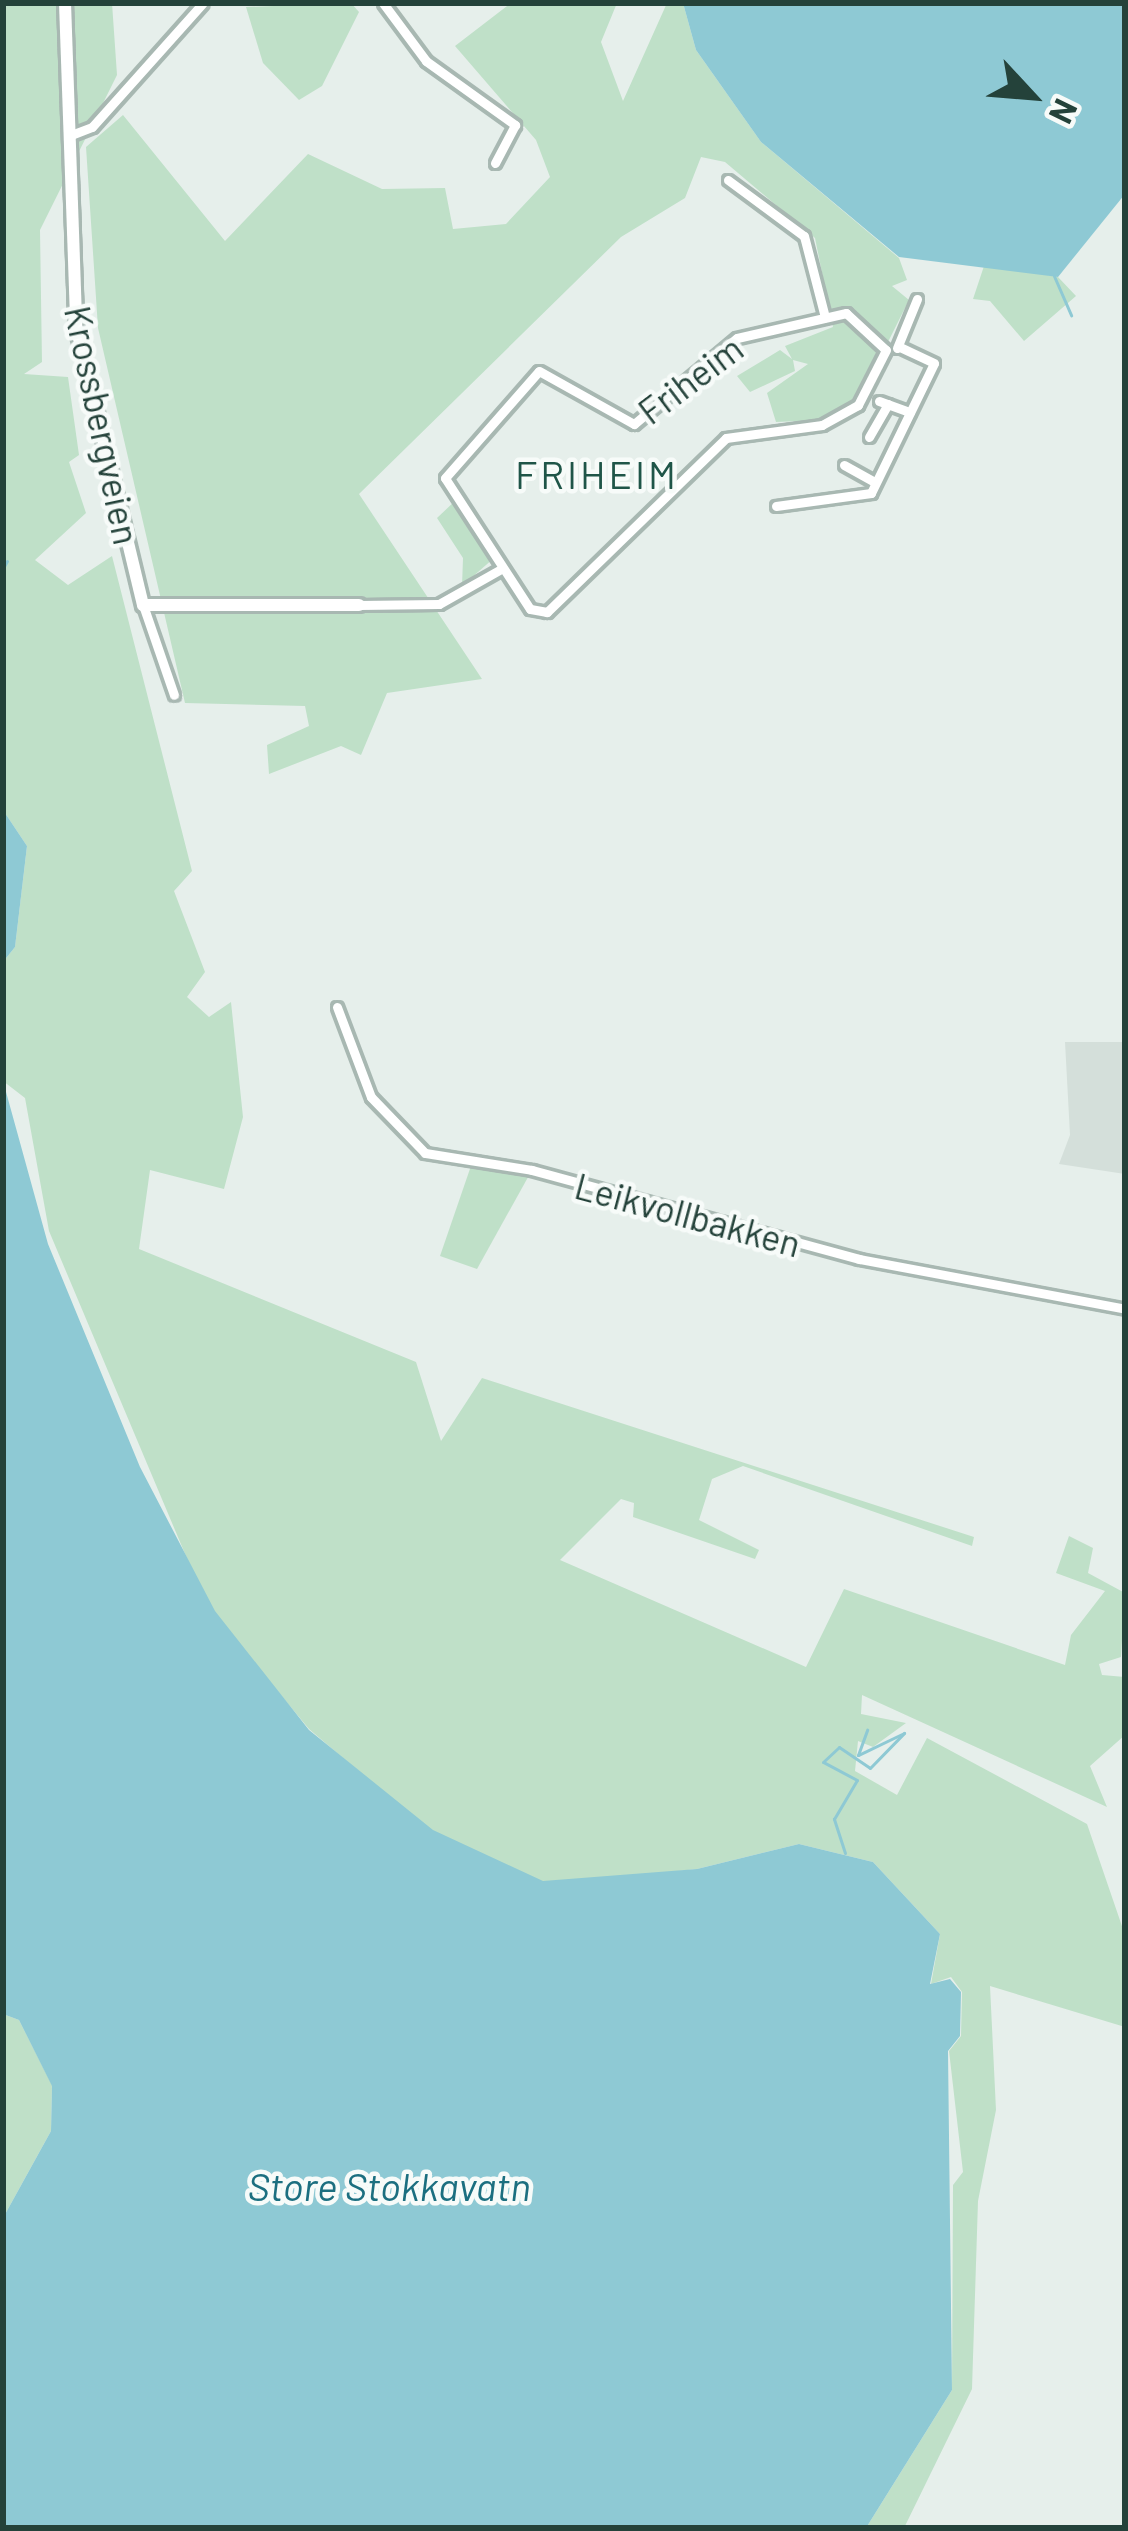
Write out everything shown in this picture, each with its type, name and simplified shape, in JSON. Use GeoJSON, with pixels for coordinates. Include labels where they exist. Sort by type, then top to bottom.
{"type":"FeatureCollection","features":[{"type":"Feature","properties":{"kind":"street","name":"Krossbergveien"},"geometry":{"type":"LineString","coordinates":[[64,3],[76,326],[143,605],[174,695]]}},
{"type":"Feature","properties":{"kind":"street"},"geometry":{"type":"LineString","coordinates":[[70,135],[92,127],[203,3]]}},
{"type":"Feature","properties":{"kind":"street"},"geometry":{"type":"LineString","coordinates":[[383,3],[426,61],[514,125],[495,163]]}},
{"type":"Feature","properties":{"kind":"street"},"geometry":{"type":"LineString","coordinates":[[728,179],[797,227],[825,317],[857,316],[886,350],[900,347],[934,363],[875,482],[861,500],[776,506]]}},
{"type":"Feature","properties":{"kind":"street"},"geometry":{"type":"LineString","coordinates":[[900,347],[917,299]]}},
{"type":"Feature","properties":{"kind":"street","name":"Friheim"},"geometry":{"type":"LineString","coordinates":[[825,317],[737,338],[626,426],[556,371],[539,371],[443,473],[530,609],[547,612],[726,438],[836,420],[877,382],[886,350]]}},
{"type":"Feature","properties":{"kind":"street"},"geometry":{"type":"LineString","coordinates":[[869,437],[884,403],[910,412]]}},
{"type":"Feature","properties":{"kind":"street"},"geometry":{"type":"LineString","coordinates":[[844,465],[875,482]]}},
{"type":"Feature","properties":{"kind":"street"},"geometry":{"type":"LineString","coordinates":[[143,605],[439,604],[502,568]]}},
{"type":"Feature","properties":{"kind":"street","name":"Leikvollbakken"},"geometry":{"type":"LineString","coordinates":[[337,1007],[371,1097],[424,1153],[532,1170],[859,1259],[1125,1309]]}},
{"type":"Feature","properties":{"kind":"shaded area"},"geometry":{"type":"Polygon","coordinates":[[[1065,1042],[1125,1042],[1125,1174],[1059,1164],[1070,1135],[1065,1042]]]}},
{"type":"Feature","properties":{"kind":"green space"},"geometry":{"type":"Polygon","coordinates":[[[3,3],[112,3],[117,75],[40,230],[42,362],[24,374],[68,377],[79,455],[69,462],[86,513],[35,560],[68,585],[112,556],[192,871],[174,891],[205,972],[187,997],[209,1017],[231,1002],[243,1117],[224,1189],[150,1170],[139,1249],[416,1362],[441,1441],[482,1378],[974,1537],[972,1546],[743,1466],[712,1479],[699,1520],[759,1550],[755,1559],[633,1517],[634,1503],[621,1499],[560,1560],[806,1667],[844,1589],[1065,1665],[1071,1635],[1105,1591],[1056,1573],[1069,1536],[1093,1548],[1088,1573],[1125,1593],[1121,1657],[1099,1664],[1102,1675],[1125,1677],[1125,1735],[1090,1766],[1107,1807],[862,1695],[861,1714],[906,1723],[873,1747],[858,1741],[855,1771],[897,1795],[927,1738],[1087,1824],[1125,1935],[1125,2027],[990,1986],[996,2110],[978,2201],[972,2389],[904,2528],[866,2528],[952,2390],[953,2185],[963,2172],[949,2051],[961,2036],[962,1992],[951,1977],[931,1984],[940,1934],[873,1862],[799,1844],[697,1869],[541,1886],[430,1832],[309,1729],[207,1606],[49,1231],[25,1098],[3,1081],[3,962],[15,947],[27,846],[3,810],[3,3]]]}},
{"type":"Feature","properties":{"kind":"green space"},"geometry":{"type":"Polygon","coordinates":[[[351,3],[359,12],[322,86],[299,100],[263,63],[246,7],[351,3]]]}},
{"type":"Feature","properties":{"kind":"green space"},"geometry":{"type":"Polygon","coordinates":[[[511,3],[617,3],[601,42],[623,101],[667,3],[683,3],[696,50],[761,142],[899,258],[907,280],[892,286],[909,300],[863,392],[823,420],[776,422],[767,393],[808,364],[793,360],[795,371],[750,392],[737,376],[780,350],[792,359],[785,346],[833,327],[815,238],[725,162],[701,157],[685,198],[621,237],[359,494],[482,679],[387,693],[361,755],[341,746],[269,774],[267,745],[309,726],[305,706],[185,703],[98,328],[86,147],[123,115],[225,241],[308,154],[382,189],[445,188],[453,229],[506,224],[550,177],[536,140],[455,46],[511,3]]]}},
{"type":"Feature","properties":{"kind":"green space"},"geometry":{"type":"Polygon","coordinates":[[[985,263],[1058,277],[1076,296],[1024,341],[990,301],[973,299],[985,263]]]}},
{"type":"Feature","properties":{"kind":"green space"},"geometry":{"type":"Polygon","coordinates":[[[456,500],[494,558],[462,586],[463,558],[437,518],[456,500]]]}},
{"type":"Feature","properties":{"kind":"green space"},"geometry":{"type":"Polygon","coordinates":[[[473,1160],[532,1170],[477,1269],[440,1256],[473,1160]]]}},
{"type":"Feature","properties":{"kind":"green space"},"geometry":{"type":"Polygon","coordinates":[[[3,2014],[19,2020],[52,2085],[51,2131],[3,2218],[3,2014]]]}},
{"type":"Feature","properties":{"kind":"water"},"geometry":{"type":"Polygon","coordinates":[[[683,3],[1125,3],[1125,194],[1058,277],[899,257],[761,142],[696,50],[683,3]]]}},
{"type":"Feature","properties":{"kind":"water"},"geometry":{"type":"Polygon","coordinates":[[[3,810],[27,846],[15,947],[3,962],[3,810]]]}},
{"type":"Feature","properties":{"kind":"water","name":"Store Stokkavatn"},"geometry":{"type":"Polygon","coordinates":[[[3,1081],[48,1244],[140,1467],[215,1611],[309,1730],[433,1830],[543,1881],[697,1869],[799,1844],[873,1862],[940,1934],[930,1984],[950,1979],[961,1992],[960,2036],[948,2051],[952,2390],[866,2528],[3,2528],[3,2218],[51,2131],[52,2086],[19,2020],[3,2014],[3,1081]]]}},
{"type":"Feature","properties":{"kind":"waterway"},"geometry":{"type":"LineString","coordinates":[[1054,276],[1071,315]]}},
{"type":"Feature","properties":{"kind":"waterway"},"geometry":{"type":"LineString","coordinates":[[3,568],[7,561]]}},
{"type":"Feature","properties":{"kind":"waterway"},"geometry":{"type":"LineString","coordinates":[[845,1853],[834,1819],[857,1780],[823,1762],[839,1747],[870,1768],[904,1733],[858,1755],[867,1730]]}},
{"type":"Feature","properties":{"kind":"district","name":"FRIHEIM"},"geometry":{"type":"Point","coordinates":[597,474]}}]}
